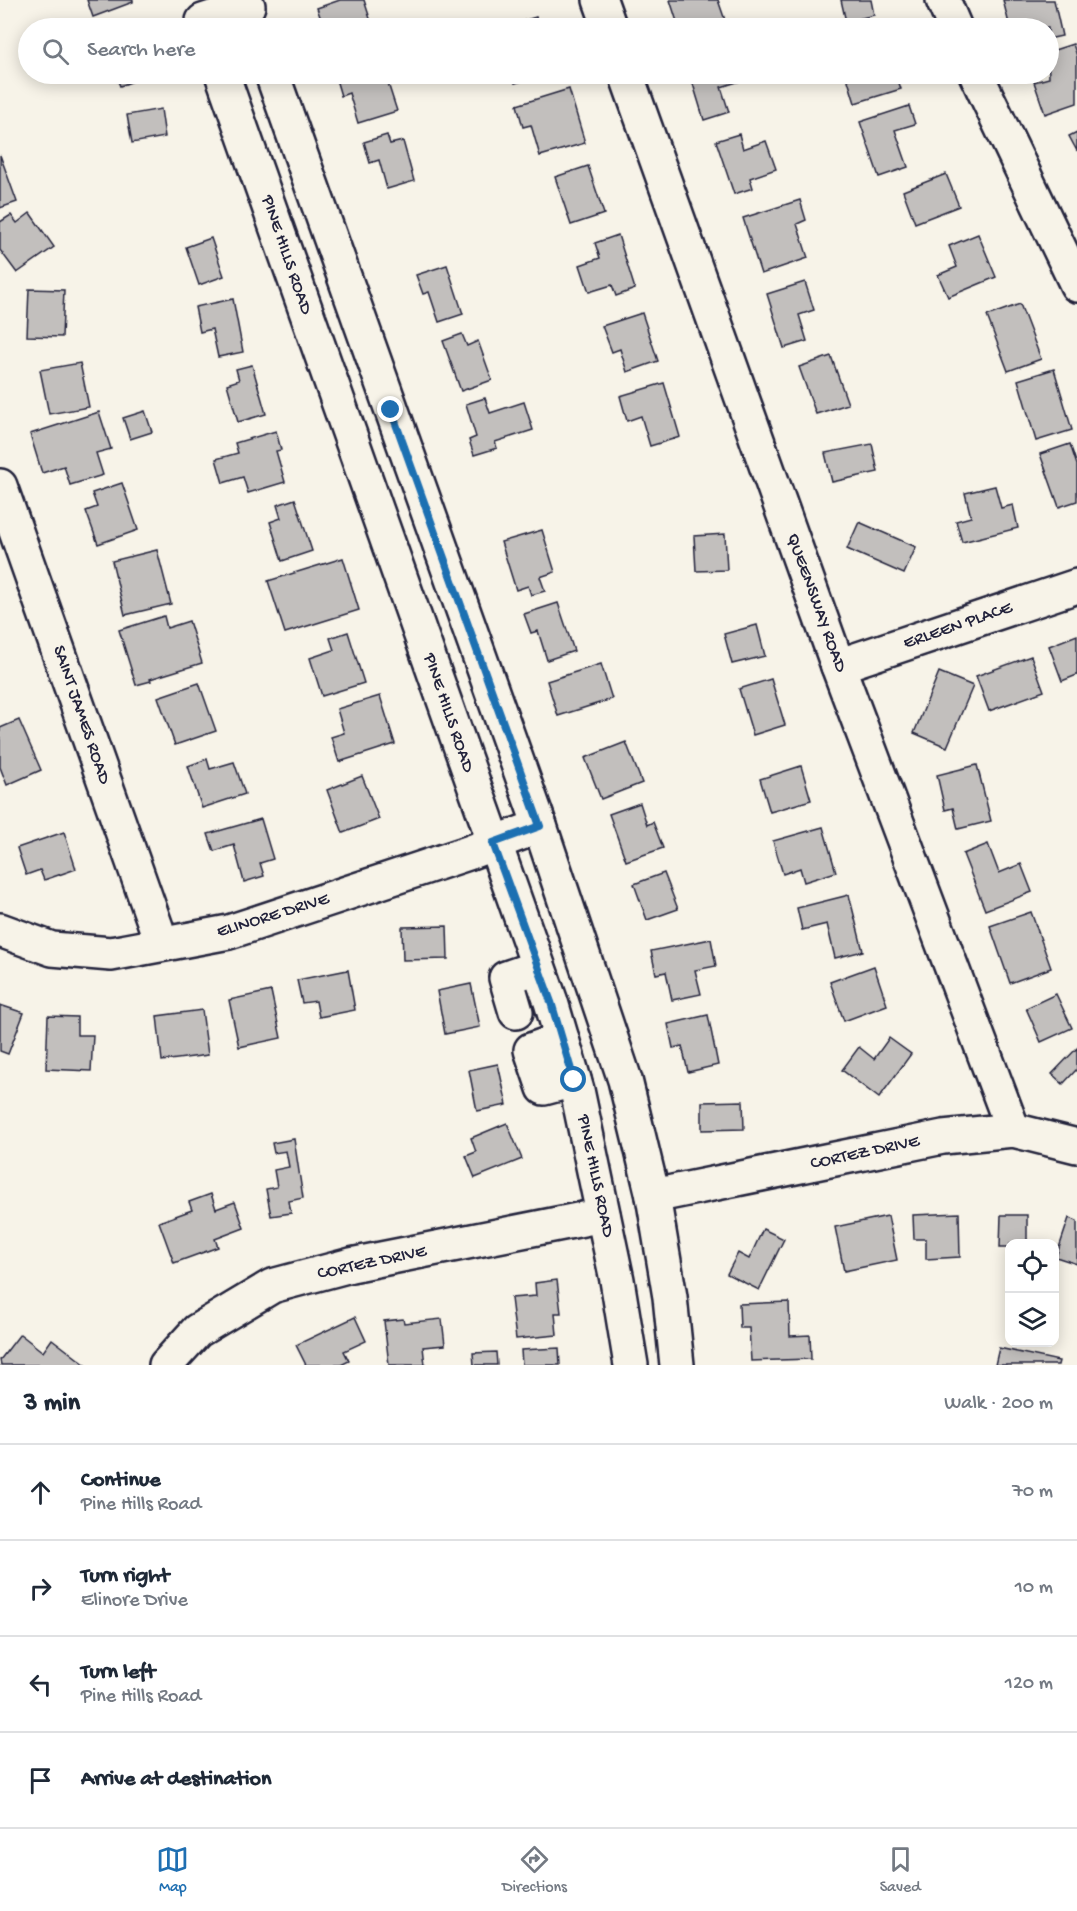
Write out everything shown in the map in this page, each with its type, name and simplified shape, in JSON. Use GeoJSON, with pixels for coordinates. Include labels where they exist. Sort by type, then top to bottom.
{"type":"FeatureCollection","features":[{"type":"Feature","properties":{"kind":"street"},"geometry":{"type":"LineString","coordinates":[[600,0],[606,18]]}},
{"type":"Feature","properties":{"kind":"street"},"geometry":{"type":"LineString","coordinates":[[944,0],[951,18]]}},
{"type":"Feature","properties":{"kind":"street"},"geometry":{"type":"LineString","coordinates":[[202,16],[250,11]]}},
{"type":"Feature","properties":{"kind":"street","name":"PINE HILLS ROAD"},"geometry":{"type":"LineString","coordinates":[[226,84],[562,1039],[574,1080],[617,1280],[631,1365]]}},
{"type":"Feature","properties":{"kind":"street"},"geometry":{"type":"LineString","coordinates":[[276,84],[540,826],[625,1080],[653,1196],[670,1297],[677,1365]]}},
{"type":"Feature","properties":{"kind":"street","name":"QUEENSWAY ROAD"},"geometry":{"type":"LineString","coordinates":[[630,84],[838,666],[1013,1130]]}},
{"type":"Feature","properties":{"kind":"street"},"geometry":{"type":"LineString","coordinates":[[981,84],[1077,285]]}},
{"type":"Feature","properties":{"kind":"street","name":"SAINT JAMES ROAD"},"geometry":{"type":"LineString","coordinates":[[0,486],[162,945]]}},
{"type":"Feature","properties":{"kind":"street","name":"ERLEEN PLACE"},"geometry":{"type":"LineString","coordinates":[[838,666],[1077,586]]}},
{"type":"Feature","properties":{"kind":"street","name":"ELINORE DRIVE"},"geometry":{"type":"LineString","coordinates":[[0,930],[52,949],[111,954],[162,945],[229,932],[540,826]]}},
{"type":"Feature","properties":{"kind":"street"},"geometry":{"type":"LineString","coordinates":[[516,1012],[506,978],[538,967]]}},
{"type":"Feature","properties":{"kind":"street","name":"CORTEZ DRIVE"},"geometry":{"type":"LineString","coordinates":[[653,1196],[943,1137],[1013,1130],[1077,1146]]}},
{"type":"Feature","properties":{"kind":"street","name":"CORTEZ DRIVE"},"geometry":{"type":"LineString","coordinates":[[166,1365],[197,1331],[272,1286],[351,1265],[603,1215]]}},
{"type":"Feature","properties":{"kind":"building"},"geometry":{"type":"Polygon","coordinates":[[[87,0],[133,0],[133,2],[93,17],[87,0]]]}},
{"type":"Feature","properties":{"kind":"building"},"geometry":{"type":"Polygon","coordinates":[[[340,0],[364,0],[370,18],[320,18],[317,8],[340,0]]]}},
{"type":"Feature","properties":{"kind":"building"},"geometry":{"type":"Polygon","coordinates":[[[670,0],[718,0],[724,18],[676,18],[670,0]]]}},
{"type":"Feature","properties":{"kind":"building"},"geometry":{"type":"Polygon","coordinates":[[[841,0],[871,0],[874,15],[845,18],[841,0]]]}},
{"type":"Feature","properties":{"kind":"building"},"geometry":{"type":"Polygon","coordinates":[[[1003,0],[1054,0],[1058,18],[1008,18],[1003,0]]]}},
{"type":"Feature","properties":{"kind":"building"},"geometry":{"type":"Polygon","coordinates":[[[1073,44],[1077,56],[1077,103],[1045,114],[1035,84],[1059,84],[1059,48],[1073,44]]]}},
{"type":"Feature","properties":{"kind":"building"},"geometry":{"type":"Polygon","coordinates":[[[337,84],[388,84],[397,111],[358,123],[349,93],[341,96],[337,84]]]}},
{"type":"Feature","properties":{"kind":"building"},"geometry":{"type":"Polygon","coordinates":[[[693,84],[731,84],[721,87],[729,112],[704,120],[693,84]]]}},
{"type":"Feature","properties":{"kind":"building"},"geometry":{"type":"Polygon","coordinates":[[[849,84],[899,84],[901,89],[855,103],[849,84]]]}},
{"type":"Feature","properties":{"kind":"building"},"geometry":{"type":"Polygon","coordinates":[[[569,89],[585,143],[540,156],[531,125],[523,127],[517,105],[569,89]]]}},
{"type":"Feature","properties":{"kind":"building"},"geometry":{"type":"Polygon","coordinates":[[[909,106],[915,124],[895,130],[908,167],[879,177],[860,122],[909,106]]]}},
{"type":"Feature","properties":{"kind":"building"},"geometry":{"type":"Polygon","coordinates":[[[161,109],[165,137],[132,143],[127,115],[161,109]]]}},
{"type":"Feature","properties":{"kind":"building"},"geometry":{"type":"Polygon","coordinates":[[[1077,132],[1077,151],[1069,136],[1077,132]]]}},
{"type":"Feature","properties":{"kind":"building"},"geometry":{"type":"Polygon","coordinates":[[[739,134],[743,149],[766,141],[776,169],[750,178],[753,188],[734,194],[716,141],[739,134]]]}},
{"type":"Feature","properties":{"kind":"building"},"geometry":{"type":"Polygon","coordinates":[[[387,135],[390,144],[403,141],[414,181],[387,189],[379,160],[370,163],[364,142],[387,135]]]}},
{"type":"Feature","properties":{"kind":"building"},"geometry":{"type":"Polygon","coordinates":[[[0,155],[17,202],[0,208],[0,155]]]}},
{"type":"Feature","properties":{"kind":"building"},"geometry":{"type":"Polygon","coordinates":[[[588,166],[604,214],[571,225],[555,177],[588,166]]]}},
{"type":"Feature","properties":{"kind":"building"},"geometry":{"type":"Polygon","coordinates":[[[946,174],[959,206],[915,223],[903,191],[946,174]]]}},
{"type":"Feature","properties":{"kind":"building"},"geometry":{"type":"Polygon","coordinates":[[[800,200],[806,220],[797,224],[808,258],[761,274],[743,218],[800,200]]]}},
{"type":"Feature","properties":{"kind":"building"},"geometry":{"type":"Polygon","coordinates":[[[30,213],[54,247],[17,273],[0,250],[0,222],[11,215],[17,223],[30,213]]]}},
{"type":"Feature","properties":{"kind":"building"},"geometry":{"type":"Polygon","coordinates":[[[978,234],[996,277],[948,297],[938,275],[957,267],[949,246],[978,234]]]}},
{"type":"Feature","properties":{"kind":"building"},"geometry":{"type":"Polygon","coordinates":[[[618,235],[635,289],[616,296],[612,285],[589,292],[580,265],[600,258],[595,243],[618,235]]]}},
{"type":"Feature","properties":{"kind":"building"},"geometry":{"type":"Polygon","coordinates":[[[211,238],[224,276],[199,285],[186,247],[211,238]]]}},
{"type":"Feature","properties":{"kind":"building"},"geometry":{"type":"Polygon","coordinates":[[[447,265],[463,314],[439,322],[429,292],[423,294],[416,275],[447,265]]]}},
{"type":"Feature","properties":{"kind":"building"},"geometry":{"type":"Polygon","coordinates":[[[805,282],[814,310],[799,315],[807,341],[784,348],[767,294],[805,282]]]}},
{"type":"Feature","properties":{"kind":"building"},"geometry":{"type":"Polygon","coordinates":[[[29,289],[64,290],[62,337],[27,336],[29,289]]]}},
{"type":"Feature","properties":{"kind":"building"},"geometry":{"type":"Polygon","coordinates":[[[233,299],[243,352],[218,357],[212,329],[200,332],[195,307],[233,299]]]}},
{"type":"Feature","properties":{"kind":"building"},"geometry":{"type":"Polygon","coordinates":[[[1020,304],[1041,359],[1008,371],[987,316],[1020,304]]]}},
{"type":"Feature","properties":{"kind":"building"},"geometry":{"type":"Polygon","coordinates":[[[642,313],[658,361],[627,372],[620,349],[612,352],[602,326],[642,313]]]}},
{"type":"Feature","properties":{"kind":"building"},"geometry":{"type":"Polygon","coordinates":[[[462,334],[467,346],[478,341],[492,380],[461,391],[443,341],[462,334]]]}},
{"type":"Feature","properties":{"kind":"building"},"geometry":{"type":"Polygon","coordinates":[[[831,356],[848,404],[816,414],[799,367],[831,356]]]}},
{"type":"Feature","properties":{"kind":"building"},"geometry":{"type":"Polygon","coordinates":[[[80,363],[89,407],[49,414],[40,370],[80,363]]]}},
{"type":"Feature","properties":{"kind":"building"},"geometry":{"type":"Polygon","coordinates":[[[252,365],[266,414],[238,422],[227,384],[239,380],[236,369],[252,365]]]}},
{"type":"Feature","properties":{"kind":"building"},"geometry":{"type":"Polygon","coordinates":[[[1054,369],[1072,430],[1036,441],[1018,380],[1054,369]]]}},
{"type":"Feature","properties":{"kind":"building"},"geometry":{"type":"Polygon","coordinates":[[[664,383],[680,437],[650,446],[641,416],[627,421],[620,396],[664,383]]]}},
{"type":"Feature","properties":{"kind":"building"},"geometry":{"type":"Polygon","coordinates":[[[485,398],[490,413],[524,402],[533,430],[495,442],[497,448],[474,455],[469,440],[476,437],[466,404],[485,398]]]}},
{"type":"Feature","properties":{"kind":"building"},"geometry":{"type":"Polygon","coordinates":[[[145,411],[152,432],[130,439],[123,418],[145,411]]]}},
{"type":"Feature","properties":{"kind":"building"},"geometry":{"type":"Polygon","coordinates":[[[99,412],[111,449],[96,453],[103,475],[70,485],[64,466],[42,473],[30,434],[99,412]]]}},
{"type":"Feature","properties":{"kind":"building"},"geometry":{"type":"Polygon","coordinates":[[[276,431],[281,450],[276,451],[285,482],[248,493],[243,477],[223,483],[216,459],[238,453],[235,443],[276,431]]]}},
{"type":"Feature","properties":{"kind":"building"},"geometry":{"type":"Polygon","coordinates":[[[872,444],[878,472],[832,482],[825,453],[872,444]]]}},
{"type":"Feature","properties":{"kind":"building"},"geometry":{"type":"Polygon","coordinates":[[[1070,444],[1077,465],[1077,501],[1059,507],[1040,454],[1070,444]]]}},
{"type":"Feature","properties":{"kind":"building"},"geometry":{"type":"Polygon","coordinates":[[[122,483],[138,530],[98,544],[86,511],[97,507],[92,493],[122,483]]]}},
{"type":"Feature","properties":{"kind":"building"},"geometry":{"type":"Polygon","coordinates":[[[995,486],[1001,508],[1013,505],[1018,528],[962,542],[956,521],[971,517],[965,493],[995,486]]]}},
{"type":"Feature","properties":{"kind":"building"},"geometry":{"type":"Polygon","coordinates":[[[295,499],[312,551],[282,561],[270,522],[281,518],[277,505],[295,499]]]}},
{"type":"Feature","properties":{"kind":"building"},"geometry":{"type":"Polygon","coordinates":[[[859,522],[916,547],[904,574],[847,549],[859,522]]]}},
{"type":"Feature","properties":{"kind":"building"},"geometry":{"type":"Polygon","coordinates":[[[542,530],[555,572],[540,577],[545,591],[531,595],[528,586],[516,590],[501,542],[542,530]]]}},
{"type":"Feature","properties":{"kind":"building"},"geometry":{"type":"Polygon","coordinates":[[[725,534],[727,570],[696,571],[694,536],[725,534]]]}},
{"type":"Feature","properties":{"kind":"building"},"geometry":{"type":"Polygon","coordinates":[[[157,550],[171,604],[125,615],[112,561],[157,550]]]}},
{"type":"Feature","properties":{"kind":"building"},"geometry":{"type":"Polygon","coordinates":[[[343,558],[359,610],[285,633],[268,581],[343,558]]]}},
{"type":"Feature","properties":{"kind":"building"},"geometry":{"type":"Polygon","coordinates":[[[558,603],[574,651],[547,660],[538,631],[531,633],[524,614],[558,603]]]}},
{"type":"Feature","properties":{"kind":"building"},"geometry":{"type":"Polygon","coordinates":[[[164,616],[167,628],[189,621],[202,663],[136,685],[119,630],[164,616]]]}},
{"type":"Feature","properties":{"kind":"building"},"geometry":{"type":"Polygon","coordinates":[[[757,625],[765,656],[732,664],[724,634],[757,625]]]}},
{"type":"Feature","properties":{"kind":"building"},"geometry":{"type":"Polygon","coordinates":[[[348,632],[364,683],[322,696],[310,658],[334,650],[330,638],[348,632]]]}},
{"type":"Feature","properties":{"kind":"building"},"geometry":{"type":"Polygon","coordinates":[[[1077,635],[1077,675],[1062,681],[1049,646],[1077,635]]]}},
{"type":"Feature","properties":{"kind":"building"},"geometry":{"type":"Polygon","coordinates":[[[1031,656],[1044,691],[989,711],[976,676],[1031,656]]]}},
{"type":"Feature","properties":{"kind":"building"},"geometry":{"type":"Polygon","coordinates":[[[601,664],[612,699],[558,716],[547,681],[601,664]]]}},
{"type":"Feature","properties":{"kind":"building"},"geometry":{"type":"Polygon","coordinates":[[[939,672],[973,686],[947,747],[914,733],[939,672]]]}},
{"type":"Feature","properties":{"kind":"building"},"geometry":{"type":"Polygon","coordinates":[[[771,679],[785,725],[753,735],[739,689],[771,679]]]}},
{"type":"Feature","properties":{"kind":"building"},"geometry":{"type":"Polygon","coordinates":[[[199,683],[216,731],[175,745],[158,697],[199,683]]]}},
{"type":"Feature","properties":{"kind":"building"},"geometry":{"type":"Polygon","coordinates":[[[380,696],[395,744],[339,762],[331,737],[344,733],[337,709],[380,696]]]}},
{"type":"Feature","properties":{"kind":"building"},"geometry":{"type":"Polygon","coordinates":[[[19,720],[41,770],[7,785],[0,767],[0,728],[19,720]]]}},
{"type":"Feature","properties":{"kind":"building"},"geometry":{"type":"Polygon","coordinates":[[[626,742],[642,783],[601,799],[585,758],[626,742]]]}},
{"type":"Feature","properties":{"kind":"building"},"geometry":{"type":"Polygon","coordinates":[[[207,759],[210,769],[234,762],[245,794],[202,808],[188,766],[207,759]]]}},
{"type":"Feature","properties":{"kind":"building"},"geometry":{"type":"Polygon","coordinates":[[[977,765],[991,821],[958,829],[953,808],[945,810],[937,775],[977,765]]]}},
{"type":"Feature","properties":{"kind":"building"},"geometry":{"type":"Polygon","coordinates":[[[801,766],[811,800],[770,812],[760,779],[801,766]]]}},
{"type":"Feature","properties":{"kind":"building"},"geometry":{"type":"Polygon","coordinates":[[[362,776],[379,819],[343,833],[327,790],[362,776]]]}},
{"type":"Feature","properties":{"kind":"building"},"geometry":{"type":"Polygon","coordinates":[[[640,803],[647,825],[653,822],[663,848],[626,861],[609,814],[640,803]]]}},
{"type":"Feature","properties":{"kind":"building"},"geometry":{"type":"Polygon","coordinates":[[[261,819],[273,859],[260,863],[264,876],[244,882],[234,845],[214,851],[208,834],[261,819]]]}},
{"type":"Feature","properties":{"kind":"building"},"geometry":{"type":"Polygon","coordinates":[[[823,827],[836,872],[804,882],[800,868],[783,874],[773,841],[823,827]]]}},
{"type":"Feature","properties":{"kind":"building"},"geometry":{"type":"Polygon","coordinates":[[[64,832],[76,869],[44,880],[40,870],[26,875],[17,848],[64,832]]]}},
{"type":"Feature","properties":{"kind":"building"},"geometry":{"type":"Polygon","coordinates":[[[988,844],[999,873],[1021,864],[1032,892],[985,910],[963,854],[988,844]]]}},
{"type":"Feature","properties":{"kind":"building"},"geometry":{"type":"Polygon","coordinates":[[[664,873],[678,909],[647,920],[634,884],[664,873]]]}},
{"type":"Feature","properties":{"kind":"building"},"geometry":{"type":"Polygon","coordinates":[[[849,895],[863,951],[835,958],[827,924],[802,930],[797,908],[849,895]]]}},
{"type":"Feature","properties":{"kind":"building"},"geometry":{"type":"Polygon","coordinates":[[[1031,912],[1051,968],[1010,983],[990,926],[1031,912]]]}},
{"type":"Feature","properties":{"kind":"building"},"geometry":{"type":"Polygon","coordinates":[[[447,926],[448,959],[403,960],[402,927],[447,926]]]}},
{"type":"Feature","properties":{"kind":"building"},"geometry":{"type":"Polygon","coordinates":[[[711,939],[716,966],[695,970],[701,994],[672,1000],[666,972],[656,974],[651,951],[711,939]]]}},
{"type":"Feature","properties":{"kind":"building"},"geometry":{"type":"Polygon","coordinates":[[[874,966],[887,1005],[844,1021],[830,982],[874,966]]]}},
{"type":"Feature","properties":{"kind":"building"},"geometry":{"type":"Polygon","coordinates":[[[348,970],[355,1010],[319,1017],[316,1001],[302,1003],[297,980],[348,970]]]}},
{"type":"Feature","properties":{"kind":"building"},"geometry":{"type":"Polygon","coordinates":[[[471,984],[480,1027],[445,1034],[437,991],[471,984]]]}},
{"type":"Feature","properties":{"kind":"building"},"geometry":{"type":"Polygon","coordinates":[[[271,991],[281,1038],[239,1047],[229,1000],[271,991]]]}},
{"type":"Feature","properties":{"kind":"building"},"geometry":{"type":"Polygon","coordinates":[[[1056,994],[1072,1028],[1041,1042],[1026,1008],[1056,994]]]}},
{"type":"Feature","properties":{"kind":"building"},"geometry":{"type":"Polygon","coordinates":[[[0,1005],[24,1013],[8,1054],[0,1051],[0,1005]]]}},
{"type":"Feature","properties":{"kind":"building"},"geometry":{"type":"Polygon","coordinates":[[[202,1010],[208,1055],[162,1061],[157,1016],[202,1010]]]}},
{"type":"Feature","properties":{"kind":"building"},"geometry":{"type":"Polygon","coordinates":[[[708,1015],[718,1065],[688,1072],[682,1046],[673,1048],[668,1024],[708,1015]]]}},
{"type":"Feature","properties":{"kind":"building"},"geometry":{"type":"Polygon","coordinates":[[[48,1016],[77,1017],[77,1035],[93,1035],[91,1071],[46,1069],[48,1016]]]}},
{"type":"Feature","properties":{"kind":"building"},"geometry":{"type":"Polygon","coordinates":[[[889,1038],[911,1054],[879,1098],[842,1070],[859,1047],[874,1059],[889,1038]]]}},
{"type":"Feature","properties":{"kind":"building"},"geometry":{"type":"Polygon","coordinates":[[[1077,1048],[1077,1069],[1063,1084],[1052,1074],[1077,1048]]]}},
{"type":"Feature","properties":{"kind":"building"},"geometry":{"type":"Polygon","coordinates":[[[498,1064],[507,1105],[477,1111],[469,1070],[498,1064]]]}},
{"type":"Feature","properties":{"kind":"building"},"geometry":{"type":"Polygon","coordinates":[[[743,1101],[744,1129],[702,1130],[702,1102],[743,1101]]]}},
{"type":"Feature","properties":{"kind":"building"},"geometry":{"type":"Polygon","coordinates":[[[507,1123],[522,1159],[475,1178],[466,1156],[476,1152],[471,1138],[507,1123]]]}},
{"type":"Feature","properties":{"kind":"building"},"geometry":{"type":"Polygon","coordinates":[[[294,1139],[303,1198],[289,1201],[291,1213],[271,1216],[266,1189],[277,1187],[274,1170],[289,1167],[286,1151],[274,1153],[272,1143],[294,1139]]]}},
{"type":"Feature","properties":{"kind":"building"},"geometry":{"type":"Polygon","coordinates":[[[211,1194],[216,1209],[235,1202],[244,1228],[215,1239],[218,1247],[174,1263],[159,1222],[192,1210],[189,1202],[211,1194]]]}},
{"type":"Feature","properties":{"kind":"building"},"geometry":{"type":"Polygon","coordinates":[[[959,1213],[960,1257],[926,1259],[926,1239],[914,1239],[913,1215],[959,1213]]]}},
{"type":"Feature","properties":{"kind":"building"},"geometry":{"type":"Polygon","coordinates":[[[1001,1215],[1027,1215],[1027,1239],[1005,1239],[1005,1247],[1000,1247],[1001,1215]]]}},
{"type":"Feature","properties":{"kind":"building"},"geometry":{"type":"Polygon","coordinates":[[[888,1216],[897,1260],[844,1271],[835,1227],[888,1216]]]}},
{"type":"Feature","properties":{"kind":"building"},"geometry":{"type":"Polygon","coordinates":[[[1069,1218],[1077,1221],[1077,1264],[1059,1258],[1059,1248],[1069,1218]]]}},
{"type":"Feature","properties":{"kind":"building"},"geometry":{"type":"Polygon","coordinates":[[[763,1229],[784,1239],[759,1290],[727,1274],[738,1253],[749,1259],[763,1229]]]}},
{"type":"Feature","properties":{"kind":"building"},"geometry":{"type":"Polygon","coordinates":[[[557,1280],[561,1313],[555,1313],[557,1335],[516,1339],[511,1298],[536,1296],[535,1283],[557,1280]]]}},
{"type":"Feature","properties":{"kind":"building"},"geometry":{"type":"Polygon","coordinates":[[[789,1302],[790,1336],[810,1335],[811,1359],[751,1361],[749,1328],[740,1328],[739,1304],[789,1302]]]}},
{"type":"Feature","properties":{"kind":"building"},"geometry":{"type":"Polygon","coordinates":[[[355,1317],[366,1341],[344,1351],[349,1361],[341,1365],[306,1365],[296,1345],[355,1317]]]}},
{"type":"Feature","properties":{"kind":"building"},"geometry":{"type":"Polygon","coordinates":[[[403,1319],[404,1323],[442,1319],[445,1345],[423,1347],[425,1365],[389,1365],[384,1321],[403,1319]]]}},
{"type":"Feature","properties":{"kind":"building"},"geometry":{"type":"Polygon","coordinates":[[[20,1334],[43,1352],[52,1339],[86,1365],[1,1365],[0,1360],[20,1334]]]}},
{"type":"Feature","properties":{"kind":"building"},"geometry":{"type":"Polygon","coordinates":[[[559,1348],[560,1365],[522,1365],[521,1350],[559,1348]]]}},
{"type":"Feature","properties":{"kind":"building"},"geometry":{"type":"Polygon","coordinates":[[[999,1348],[1059,1361],[1058,1365],[995,1365],[999,1348]]]}},
{"type":"Feature","properties":{"kind":"building"},"geometry":{"type":"Polygon","coordinates":[[[496,1352],[497,1365],[474,1365],[473,1353],[496,1352]]]}},
{"type":"Feature","properties":{"kind":"route"},"geometry":{"type":"LineString","coordinates":[[391,410],[540,826],[493,843],[551,1002],[574,1080]]}}]}
